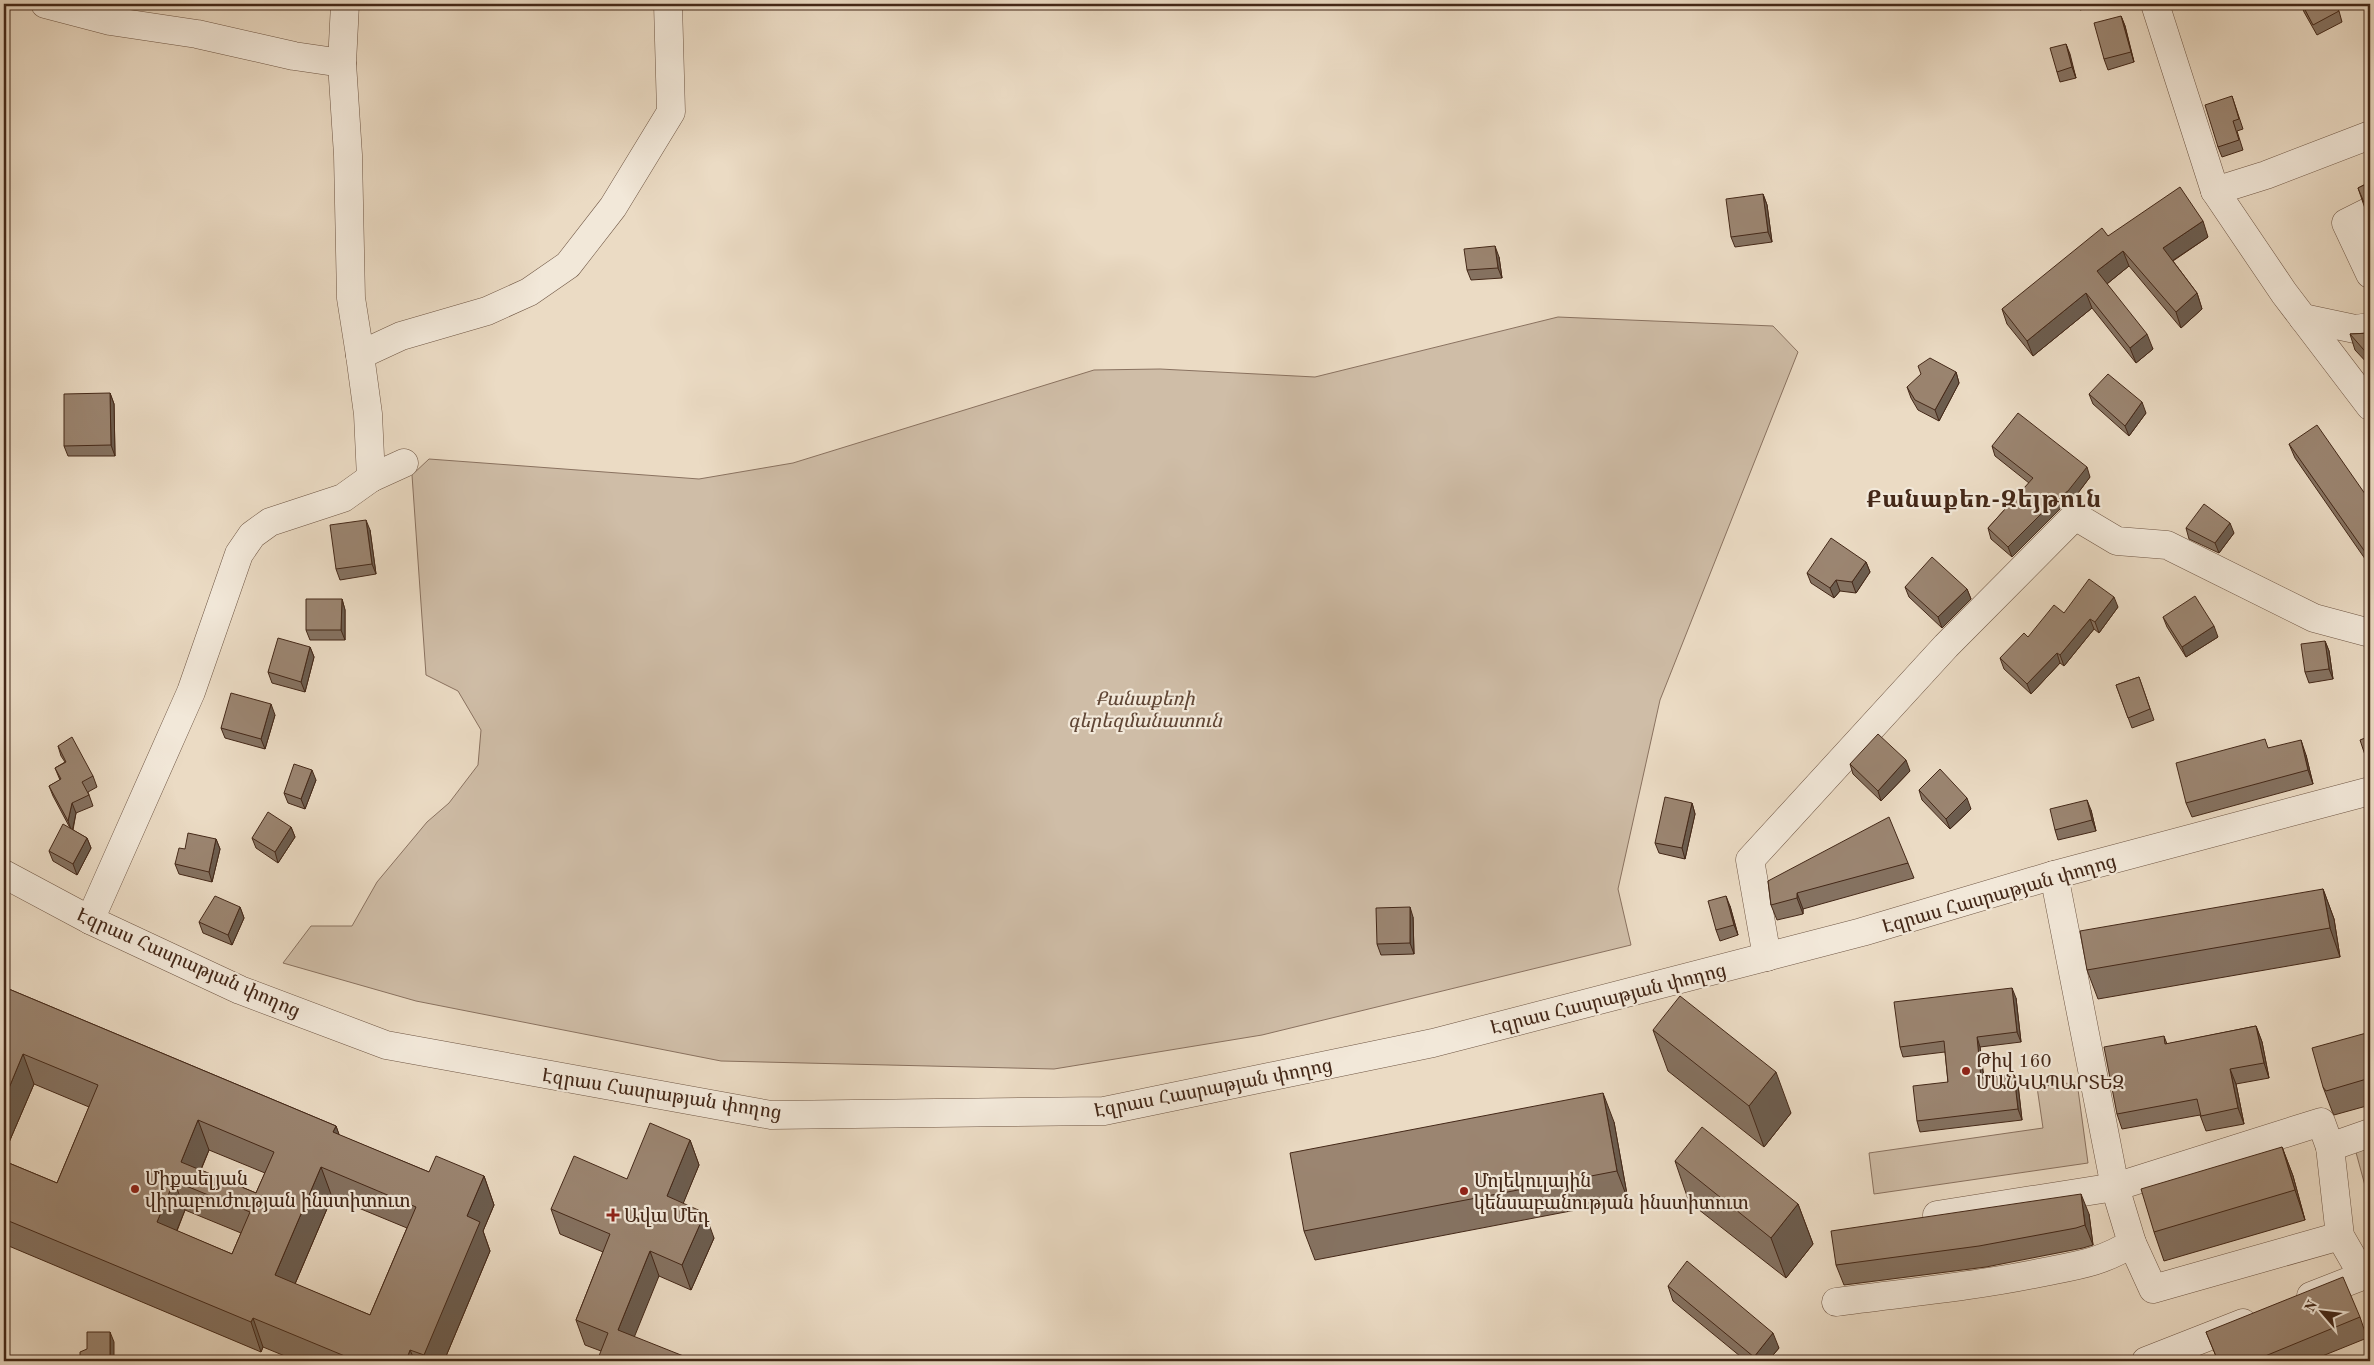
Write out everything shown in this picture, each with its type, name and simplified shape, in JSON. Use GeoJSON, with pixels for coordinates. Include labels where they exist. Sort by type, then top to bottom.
{"type":"FeatureCollection","features":[{"type":"Feature","properties":{"kind":"street"},"geometry":{"type":"LineString","coordinates":[[46,4],[110,22],[197,34],[294,56],[342,63]]}},
{"type":"Feature","properties":{"kind":"street"},"geometry":{"type":"LineString","coordinates":[[345,4],[342,63],[348,155],[351,298],[368,414],[370,478]]}},
{"type":"Feature","properties":{"kind":"street"},"geometry":{"type":"LineString","coordinates":[[360,354],[401,336],[487,312],[529,292],[568,265],[613,207],[671,112],[668,4]]}},
{"type":"Feature","properties":{"kind":"street"},"geometry":{"type":"LineString","coordinates":[[2155,4],[2215,191],[2303,318],[2370,406]]}},
{"type":"Feature","properties":{"kind":"street"},"geometry":{"type":"LineString","coordinates":[[2215,191],[2266,175],[2370,135]]}},
{"type":"Feature","properties":{"kind":"street"},"geometry":{"type":"LineString","coordinates":[[2370,211],[2346,223],[2370,274]]}},
{"type":"Feature","properties":{"kind":"street"},"geometry":{"type":"LineString","coordinates":[[2303,318],[2355,329],[2370,327]]}},
{"type":"Feature","properties":{"kind":"street"},"geometry":{"type":"LineString","coordinates":[[90,920],[191,692],[239,554],[252,535],[270,522],[344,498],[370,478],[404,464]]}},
{"type":"Feature","properties":{"kind":"street"},"geometry":{"type":"LineString","coordinates":[[1767,957],[1750,860],[1946,646],[2075,516],[2117,541],[2167,545],[2314,618],[2370,633]]}},
{"type":"Feature","properties":{"kind":"street","name":"Էզրաս Հասրաթյան փողոց"},"geometry":{"type":"LineString","coordinates":[[4,874],[90,920],[240,990],[386,1045],[771,1115],[1104,1111],[1433,1043],[2055,880],[2370,791]]}},
{"type":"Feature","properties":{"kind":"street","name":"Էզրաս Հասրաթյան փողոց"},"geometry":{"type":"LineString","coordinates":[[4,886],[236,998],[386,1054],[779,1124],[866,1125],[1107,1117],[1407,1059],[1788,961],[2055,880],[2370,803]]}},
{"type":"Feature","properties":{"kind":"street"},"geometry":{"type":"LineString","coordinates":[[2055,880],[2115,1186],[2132,1243],[2153,1289],[2340,1236]]}},
{"type":"Feature","properties":{"kind":"street"},"geometry":{"type":"LineString","coordinates":[[1937,1215],[2115,1186],[2321,1122],[2330,1148],[2340,1236],[2367,1274],[2291,1304]]}},
{"type":"Feature","properties":{"kind":"street"},"geometry":{"type":"LineString","coordinates":[[2330,1148],[2370,1133]]}},
{"type":"Feature","properties":{"kind":"street"},"geometry":{"type":"LineString","coordinates":[[1836,1302],[2024,1276],[2096,1262],[2113,1255],[2132,1243]]}},
{"type":"Feature","properties":{"kind":"street"},"geometry":{"type":"LineString","coordinates":[[2146,1361],[2264,1315]]}},
{"type":"Feature","properties":{"kind":"green space","name":"Քանաքեռի գերեզմանատուն"},"geometry":{"type":"Polygon","coordinates":[[[1558,317],[1773,326],[1798,352],[1660,700],[1618,889],[1631,945],[1262,1035],[1054,1069],[721,1061],[416,1001],[283,963],[311,926],[352,926],[377,882],[427,822],[449,803],[478,765],[481,730],[458,691],[426,675],[412,475],[429,459],[699,479],[793,463],[1094,370],[1160,369],[1315,377],[1558,317]]]}},
{"type":"Feature","properties":{"kind":"green space"},"geometry":{"type":"Polygon","coordinates":[[[2077,1082],[2088,1163],[1874,1194],[1869,1153],[2043,1128],[2037,1087],[2077,1082]]]}},
{"type":"Feature","properties":{"kind":"green space"},"geometry":{"type":"Polygon","coordinates":[[[2370,1140],[2370,1192],[2367,1193],[2354,1145],[2370,1140]]]}},
{"type":"Feature","properties":{"kind":"building"},"geometry":{"type":"Polygon","coordinates":[[[2302,4],[2335,4],[2339,11],[2313,25],[2302,4]]]}},
{"type":"Feature","properties":{"kind":"building"},"geometry":{"type":"Polygon","coordinates":[[[2121,16],[2131,52],[2104,59],[2094,23],[2121,16]]]}},
{"type":"Feature","properties":{"kind":"building"},"geometry":{"type":"Polygon","coordinates":[[[2066,44],[2072,67],[2057,72],[2050,48],[2066,44]]]}},
{"type":"Feature","properties":{"kind":"building"},"geometry":{"type":"Polygon","coordinates":[[[2232,96],[2239,119],[2233,121],[2239,140],[2218,147],[2205,105],[2232,96]]]}},
{"type":"Feature","properties":{"kind":"building"},"geometry":{"type":"Polygon","coordinates":[[[2370,182],[2370,217],[2358,188],[2370,182]]]}},
{"type":"Feature","properties":{"kind":"building"},"geometry":{"type":"Polygon","coordinates":[[[2180,187],[2203,221],[2163,248],[2197,293],[2176,312],[2123,251],[2097,271],[2147,334],[2130,348],[2086,293],[2027,341],[2002,309],[2102,228],[2108,236],[2180,187]]]}},
{"type":"Feature","properties":{"kind":"building"},"geometry":{"type":"Polygon","coordinates":[[[1763,194],[1768,232],[1731,237],[1726,199],[1763,194]]]}},
{"type":"Feature","properties":{"kind":"building"},"geometry":{"type":"Polygon","coordinates":[[[1495,246],[1498,268],[1467,270],[1464,249],[1495,246]]]}},
{"type":"Feature","properties":{"kind":"building"},"geometry":{"type":"Polygon","coordinates":[[[2370,333],[2370,357],[2350,334],[2370,333]]]}},
{"type":"Feature","properties":{"kind":"building"},"geometry":{"type":"Polygon","coordinates":[[[1930,358],[1956,372],[1935,410],[1915,400],[1907,387],[1921,374],[1918,366],[1930,358]]]}},
{"type":"Feature","properties":{"kind":"building"},"geometry":{"type":"Polygon","coordinates":[[[2108,374],[2142,402],[2125,426],[2089,394],[2108,374]]]}},
{"type":"Feature","properties":{"kind":"building"},"geometry":{"type":"Polygon","coordinates":[[[110,393],[111,445],[64,446],[64,394],[110,393]]]}},
{"type":"Feature","properties":{"kind":"building"},"geometry":{"type":"Polygon","coordinates":[[[2018,413],[2087,467],[2068,491],[2057,498],[2008,547],[1988,528],[2033,478],[1992,446],[2018,413]]]}},
{"type":"Feature","properties":{"kind":"building"},"geometry":{"type":"Polygon","coordinates":[[[2317,425],[2370,501],[2370,555],[2368,556],[2289,444],[2317,425]]]}},
{"type":"Feature","properties":{"kind":"building"},"geometry":{"type":"Polygon","coordinates":[[[2204,504],[2230,523],[2215,543],[2186,528],[2204,504]]]}},
{"type":"Feature","properties":{"kind":"building"},"geometry":{"type":"Polygon","coordinates":[[[366,520],[372,564],[336,569],[330,525],[366,520]]]}},
{"type":"Feature","properties":{"kind":"building"},"geometry":{"type":"Polygon","coordinates":[[[1831,538],[1866,562],[1852,582],[1836,580],[1830,588],[1807,573],[1831,538]]]}},
{"type":"Feature","properties":{"kind":"building"},"geometry":{"type":"Polygon","coordinates":[[[1932,557],[1967,589],[1938,617],[1905,587],[1932,557]]]}},
{"type":"Feature","properties":{"kind":"building"},"geometry":{"type":"Polygon","coordinates":[[[2089,579],[2114,597],[2095,622],[2090,619],[2060,655],[2057,653],[2027,684],[2000,658],[2024,633],[2028,637],[2054,605],[2064,613],[2089,579]]]}},
{"type":"Feature","properties":{"kind":"building"},"geometry":{"type":"Polygon","coordinates":[[[2195,596],[2214,626],[2182,647],[2163,617],[2195,596]]]}},
{"type":"Feature","properties":{"kind":"building"},"geometry":{"type":"Polygon","coordinates":[[[306,599],[342,599],[341,630],[306,630],[306,599]]]}},
{"type":"Feature","properties":{"kind":"building"},"geometry":{"type":"Polygon","coordinates":[[[278,638],[310,647],[301,682],[268,672],[278,638]]]}},
{"type":"Feature","properties":{"kind":"building"},"geometry":{"type":"Polygon","coordinates":[[[2325,641],[2329,669],[2305,672],[2301,644],[2325,641]]]}},
{"type":"Feature","properties":{"kind":"building"},"geometry":{"type":"Polygon","coordinates":[[[2139,677],[2150,709],[2128,718],[2116,685],[2139,677]]]}},
{"type":"Feature","properties":{"kind":"building"},"geometry":{"type":"Polygon","coordinates":[[[231,693],[271,704],[261,739],[221,728],[231,693]]]}},
{"type":"Feature","properties":{"kind":"building"},"geometry":{"type":"Polygon","coordinates":[[[1878,734],[1906,760],[1878,791],[1850,764],[1878,734]]]}},
{"type":"Feature","properties":{"kind":"building"},"geometry":{"type":"Polygon","coordinates":[[[2370,736],[2370,763],[2368,764],[2360,740],[2370,736]]]}},
{"type":"Feature","properties":{"kind":"building"},"geometry":{"type":"Polygon","coordinates":[[[72,737],[93,776],[82,782],[89,795],[72,803],[68,821],[49,786],[61,779],[55,768],[66,762],[58,746],[72,737]]]}},
{"type":"Feature","properties":{"kind":"building"},"geometry":{"type":"Polygon","coordinates":[[[2265,739],[2268,748],[2301,740],[2308,770],[2186,803],[2176,763],[2265,739]]]}},
{"type":"Feature","properties":{"kind":"building"},"geometry":{"type":"Polygon","coordinates":[[[294,764],[312,770],[301,799],[284,793],[294,764]]]}},
{"type":"Feature","properties":{"kind":"building"},"geometry":{"type":"Polygon","coordinates":[[[1940,769],[1967,798],[1946,819],[1919,790],[1940,769]]]}},
{"type":"Feature","properties":{"kind":"building"},"geometry":{"type":"Polygon","coordinates":[[[1665,797],[1692,803],[1682,848],[1655,843],[1665,797]]]}},
{"type":"Feature","properties":{"kind":"building"},"geometry":{"type":"Polygon","coordinates":[[[2087,800],[2092,820],[2055,830],[2050,809],[2087,800]]]}},
{"type":"Feature","properties":{"kind":"building"},"geometry":{"type":"Polygon","coordinates":[[[268,812],[291,827],[275,852],[252,838],[268,812]]]}},
{"type":"Feature","properties":{"kind":"building"},"geometry":{"type":"Polygon","coordinates":[[[1889,817],[1908,863],[1797,893],[1797,898],[1771,905],[1768,881],[1889,817]]]}},
{"type":"Feature","properties":{"kind":"building"},"geometry":{"type":"Polygon","coordinates":[[[63,824],[87,838],[73,864],[49,851],[63,824]]]}},
{"type":"Feature","properties":{"kind":"building"},"geometry":{"type":"Polygon","coordinates":[[[188,833],[216,839],[209,872],[175,864],[179,848],[185,849],[188,833]]]}},
{"type":"Feature","properties":{"kind":"building"},"geometry":{"type":"Polygon","coordinates":[[[2323,889],[2330,928],[2087,970],[2080,931],[2323,889]]]}},
{"type":"Feature","properties":{"kind":"building"},"geometry":{"type":"Polygon","coordinates":[[[215,896],[240,907],[228,935],[199,922],[215,896]]]}},
{"type":"Feature","properties":{"kind":"building"},"geometry":{"type":"Polygon","coordinates":[[[1726,896],[1734,925],[1716,930],[1708,901],[1726,896]]]}},
{"type":"Feature","properties":{"kind":"building"},"geometry":{"type":"Polygon","coordinates":[[[1410,907],[1410,943],[1377,944],[1376,908],[1410,907]]]}},
{"type":"Feature","properties":{"kind":"building","name":"Միքաելյան վիրաբուժության ինստիտուտ"},"geometry":{"type":"Polygon","coordinates":[[[4,987],[336,1126],[333,1132],[429,1172],[436,1156],[484,1176],[467,1216],[480,1222],[424,1355],[410,1350],[406,1361],[351,1361],[352,1359],[253,1318],[251,1322],[4,1219],[4,1161],[57,1183],[98,1085],[23,1054],[4,1100],[4,987]],[[198,1120],[181,1162],[256,1193],[274,1152],[198,1120]],[[321,1167],[275,1275],[370,1315],[416,1207],[321,1167]],[[174,1181],[157,1222],[232,1254],[250,1212],[174,1181]]]}},
{"type":"Feature","properties":{"kind":"building","name":"Թիվ 160 ՄԱՆԿԱՊԱՐՏԵԶ"},"geometry":{"type":"Polygon","coordinates":[[[2012,988],[2017,1032],[1977,1037],[1981,1078],[2014,1075],[2018,1109],[1917,1121],[1913,1086],[1948,1082],[1944,1041],[1900,1047],[1894,1002],[2012,988]]]}},
{"type":"Feature","properties":{"kind":"building"},"geometry":{"type":"Polygon","coordinates":[[[1680,996],[1776,1072],[1749,1106],[1653,1030],[1680,996]]]}},
{"type":"Feature","properties":{"kind":"building"},"geometry":{"type":"Polygon","coordinates":[[[2256,1026],[2264,1063],[2230,1069],[2238,1108],[2201,1116],[2197,1099],[2117,1114],[2104,1047],[2164,1036],[2165,1044],[2256,1026]]]}},
{"type":"Feature","properties":{"kind":"building"},"geometry":{"type":"Polygon","coordinates":[[[2370,1032],[2370,1078],[2326,1091],[2323,1087],[2312,1048],[2370,1032]]]}},
{"type":"Feature","properties":{"kind":"building","name":"Մոլեկուլային կենսաբանության ինստիտուտ"},"geometry":{"type":"Polygon","coordinates":[[[1603,1093],[1617,1171],[1304,1231],[1290,1153],[1603,1093]]]}},
{"type":"Feature","properties":{"kind":"building"},"geometry":{"type":"Polygon","coordinates":[[[650,1123],[690,1140],[667,1196],[705,1213],[682,1265],[650,1251],[618,1330],[696,1361],[597,1361],[608,1333],[576,1320],[610,1234],[551,1209],[574,1156],[627,1179],[650,1123]]]}},
{"type":"Feature","properties":{"kind":"building"},"geometry":{"type":"Polygon","coordinates":[[[1702,1127],[1798,1204],[1771,1238],[1675,1161],[1702,1127]]]}},
{"type":"Feature","properties":{"kind":"building"},"geometry":{"type":"Polygon","coordinates":[[[2282,1147],[2295,1190],[2154,1232],[2141,1189],[2282,1147]]]}},
{"type":"Feature","properties":{"kind":"building"},"geometry":{"type":"Polygon","coordinates":[[[2081,1194],[2085,1225],[2076,1228],[1979,1246],[1836,1265],[1831,1231],[2081,1194]]]}},
{"type":"Feature","properties":{"kind":"building"},"geometry":{"type":"Polygon","coordinates":[[[1687,1261],[1773,1333],[1754,1357],[1668,1286],[1687,1261]]]}},
{"type":"Feature","properties":{"kind":"building"},"geometry":{"type":"Polygon","coordinates":[[[2343,1277],[2360,1317],[2253,1361],[2218,1361],[2206,1332],[2343,1277]]]}},
{"type":"Feature","properties":{"kind":"building"},"geometry":{"type":"Polygon","coordinates":[[[87,1332],[110,1332],[110,1361],[80,1361],[80,1352],[87,1349],[87,1332]]]}},
{"type":"Feature","properties":{"kind":"place","name":"Թիվ 160 ՄԱՆԿԱՊԱՐՏԵԶ"},"geometry":{"type":"Point","coordinates":[1966,1071]}},
{"type":"Feature","properties":{"kind":"place","name":"Միքաելյան վիրաբուժության ինստիտուտ"},"geometry":{"type":"Point","coordinates":[135,1189]}},
{"type":"Feature","properties":{"kind":"place","name":"Մոլեկուլային կենսաբանության ինստիտուտ"},"geometry":{"type":"Point","coordinates":[1464,1191]}},
{"type":"Feature","properties":{"kind":"place","name":"Ավա Մեդ"},"geometry":{"type":"Point","coordinates":[613,1215]}},
{"type":"Feature","properties":{"kind":"district","name":"Քանաքեռ-Զեյթուն"},"geometry":{"type":"Point","coordinates":[1984,499]}}]}
